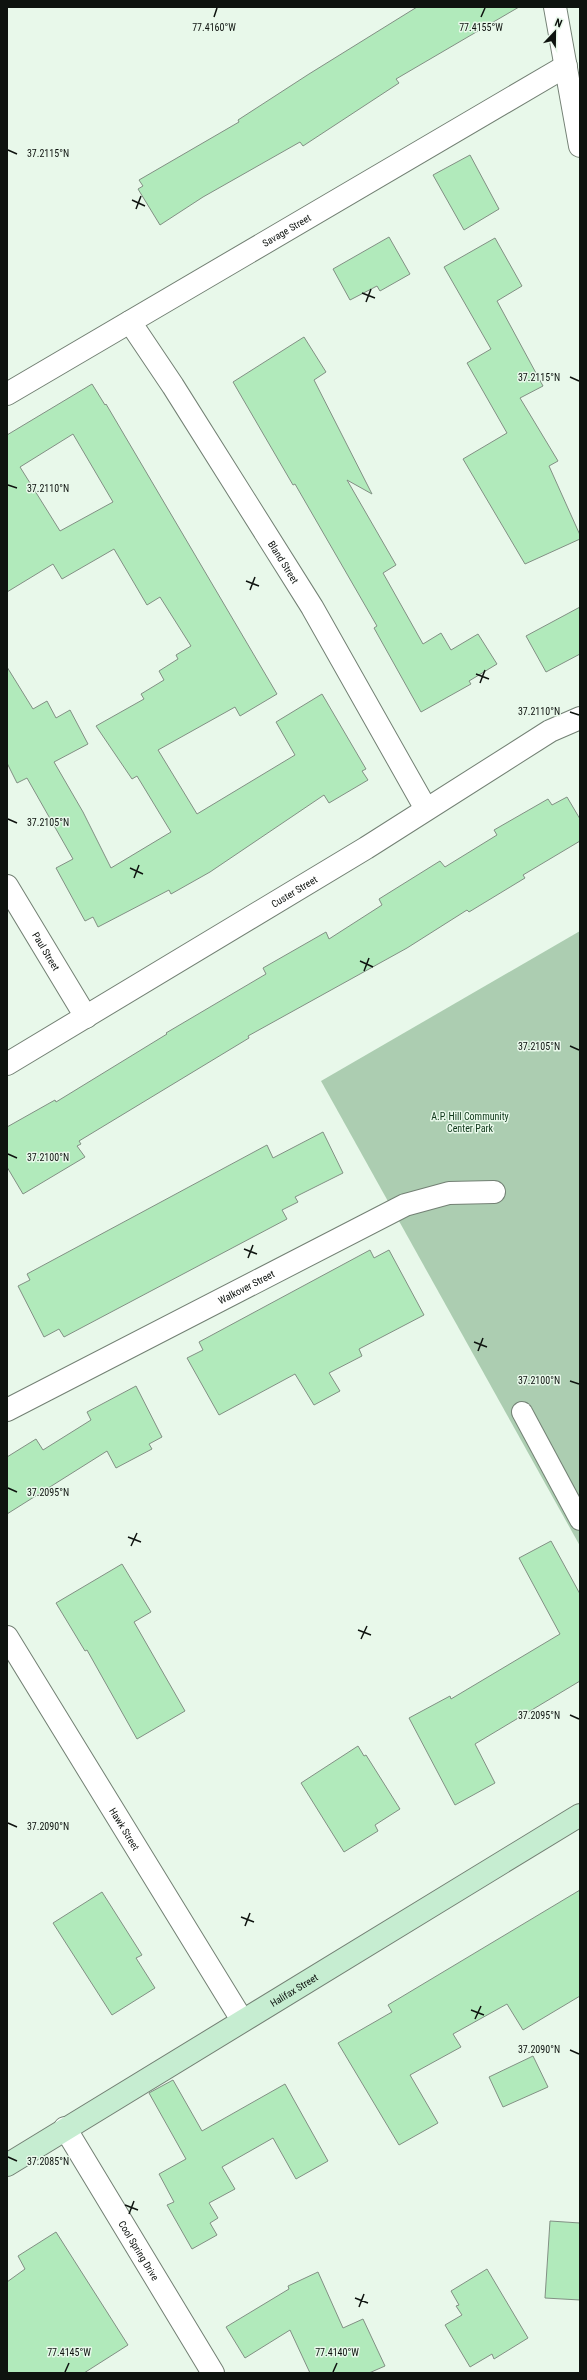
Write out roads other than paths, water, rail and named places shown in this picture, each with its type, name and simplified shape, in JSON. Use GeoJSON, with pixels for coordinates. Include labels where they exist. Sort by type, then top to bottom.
{"type":"FeatureCollection","features":[{"type":"Feature","properties":{"kind":"main road","name":"Halifax Street"},"geometry":{"type":"LineString","coordinates":[[7,2165],[65,2128],[580,1815]]}},
{"type":"Feature","properties":{"kind":"street"},"geometry":{"type":"LineString","coordinates":[[555,7],[580,146]]}},
{"type":"Feature","properties":{"kind":"street","name":"Savage Street"},"geometry":{"type":"LineString","coordinates":[[7,394],[566,66]]}},
{"type":"Feature","properties":{"kind":"street","name":"Bland Street"},"geometry":{"type":"LineString","coordinates":[[130,322],[173,386],[312,607],[426,809]]}},
{"type":"Feature","properties":{"kind":"street","name":"Custer Street"},"geometry":{"type":"LineString","coordinates":[[7,1064],[366,848],[550,731],[580,718]]}},
{"type":"Feature","properties":{"kind":"street","name":"Paul Street"},"geometry":{"type":"LineString","coordinates":[[7,886],[86,1016]]}},
{"type":"Feature","properties":{"kind":"street","name":"Walkover Street"},"geometry":{"type":"LineString","coordinates":[[7,1410],[404,1205],[449,1193],[494,1192]]}},
{"type":"Feature","properties":{"kind":"street","name":"Hawk Street"},"geometry":{"type":"LineString","coordinates":[[7,1637],[242,2020]]}},
{"type":"Feature","properties":{"kind":"street","name":"Cool Spring Drive"},"geometry":{"type":"LineString","coordinates":[[65,2128],[213,2373]]}},
{"type":"Feature","properties":{"kind":"lane"},"geometry":{"type":"LineString","coordinates":[[522,1412],[580,1520]]}},
{"type":"Feature","properties":{"kind":"park label","name":"A.P. Hill Community Center Park"},"geometry":{"type":"Point","coordinates":[470,1122]}}]}
